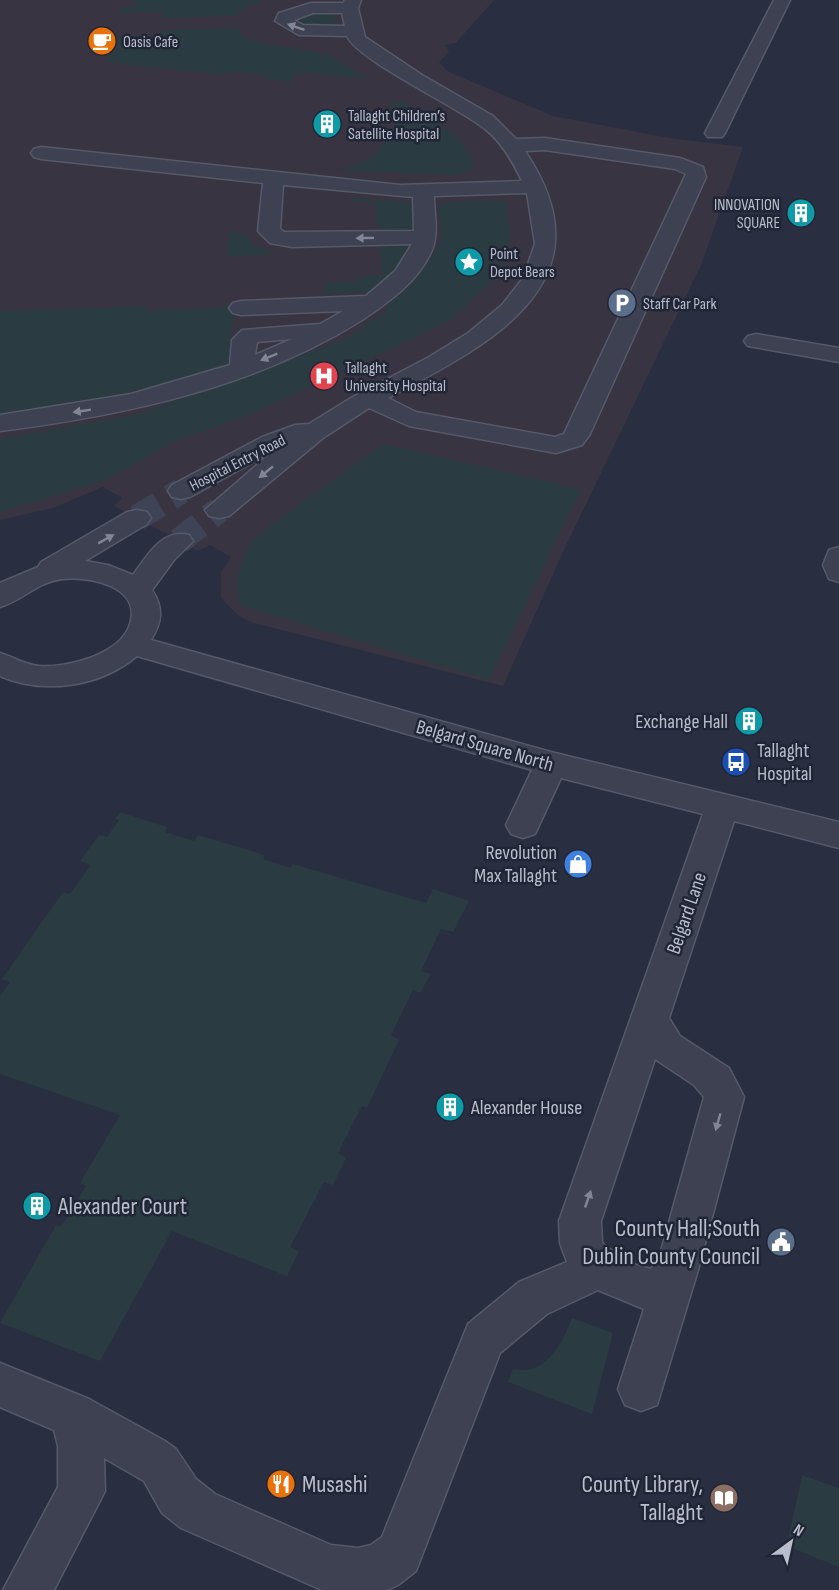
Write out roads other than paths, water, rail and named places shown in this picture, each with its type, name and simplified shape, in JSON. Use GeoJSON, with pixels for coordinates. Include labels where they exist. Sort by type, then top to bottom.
{"type":"FeatureCollection","features":[{"type":"Feature","properties":{"kind":"street"},"geometry":{"type":"LineString","coordinates":[[715,133],[782,0]]}},
{"type":"Feature","properties":{"kind":"street"},"geometry":{"type":"LineString","coordinates":[[351,4],[354,31],[299,30],[284,21],[285,17],[299,10],[351,4]]}},
{"type":"Feature","properties":{"kind":"street","name":"Hospital Entry Road"},"geometry":{"type":"LineString","coordinates":[[219,510],[328,422],[472,340],[501,319],[528,291],[544,252],[547,232],[545,215],[536,187],[511,145],[486,121],[376,53],[357,39],[354,31]]}},
{"type":"Feature","properties":{"kind":"street"},"geometry":{"type":"LineString","coordinates":[[369,398],[409,418],[556,446],[573,440],[577,434],[654,272],[696,177],[696,171],[680,164],[571,148],[511,145]]}},
{"type":"Feature","properties":{"kind":"street"},"geometry":{"type":"LineString","coordinates":[[41,153],[276,177],[348,187],[424,191],[536,187]]}},
{"type":"Feature","properties":{"kind":"street"},"geometry":{"type":"LineString","coordinates":[[276,177],[272,187],[269,231],[278,238],[292,240],[423,237]]}},
{"type":"Feature","properties":{"kind":"street"},"geometry":{"type":"LineString","coordinates":[[0,423],[174,392],[242,368],[328,330],[396,284],[419,254],[423,237],[424,191]]}},
{"type":"Feature","properties":{"kind":"street"},"geometry":{"type":"LineString","coordinates":[[241,308],[371,303]]}},
{"type":"Feature","properties":{"kind":"street"},"geometry":{"type":"LineString","coordinates":[[756,340],[839,355]]}},
{"type":"Feature","properties":{"kind":"street","name":"Hospital Entry Road"},"geometry":{"type":"LineString","coordinates":[[181,491],[272,441],[328,422]]}},
{"type":"Feature","properties":{"kind":"street"},"geometry":{"type":"LineString","coordinates":[[0,598],[115,534],[137,518]]}},
{"type":"Feature","properties":{"kind":"street"},"geometry":{"type":"LineString","coordinates":[[136,591],[164,554],[179,541]]}},
{"type":"Feature","properties":{"kind":"street"},"geometry":{"type":"LineString","coordinates":[[839,556],[837,565],[839,573]]}},
{"type":"Feature","properties":{"kind":"street"},"geometry":{"type":"LineString","coordinates":[[6,676],[64,677],[93,670],[117,659],[134,645],[144,628],[147,612],[136,591],[128,584],[109,575],[86,570],[61,571],[36,576]]}},
{"type":"Feature","properties":{"kind":"street","name":"Belgard Square North"},"geometry":{"type":"LineString","coordinates":[[134,645],[551,764],[839,835]]}},
{"type":"Feature","properties":{"kind":"street"},"geometry":{"type":"LineString","coordinates":[[523,825],[551,764]]}},
{"type":"Feature","properties":{"kind":"street","name":"Belgard Lane"},"geometry":{"type":"LineString","coordinates":[[600,1267],[585,1254],[581,1243],[580,1221],[722,808]]}},
{"type":"Feature","properties":{"kind":"street"},"geometry":{"type":"LineString","coordinates":[[641,1389],[724,1097],[717,1081],[667,1047],[656,1032],[650,1018]]}},
{"type":"Feature","properties":{"kind":"street"},"geometry":{"type":"LineString","coordinates":[[0,1385],[73,1415],[160,1465],[179,1496],[198,1511],[330,1569],[358,1572],[381,1568],[399,1554],[484,1339],[534,1297],[551,1292],[600,1267],[640,1288],[653,1290],[664,1285],[678,1265]]}},
{"type":"Feature","properties":{"kind":"street"},"geometry":{"type":"LineString","coordinates":[[28,1590],[81,1491],[81,1446],[73,1415]]}},
{"type":"Feature","properties":{"kind":"tunnel"},"geometry":{"type":"LineString","coordinates":[[137,518],[181,491]]}},
{"type":"Feature","properties":{"kind":"tunnel"},"geometry":{"type":"LineString","coordinates":[[179,541],[219,510]]}},
{"type":"Feature","properties":{"kind":"place","name":"Oasis Cafe"},"geometry":{"type":"Point","coordinates":[102,41]}},
{"type":"Feature","properties":{"kind":"place","name":"Tallaght Children’s Satellite Hospital"},"geometry":{"type":"Point","coordinates":[327,124]}},
{"type":"Feature","properties":{"kind":"place","name":"INNOVATION SQUARE"},"geometry":{"type":"Point","coordinates":[801,213]}},
{"type":"Feature","properties":{"kind":"place","name":"Point Depot Bears"},"geometry":{"type":"Point","coordinates":[469,262]}},
{"type":"Feature","properties":{"kind":"place","name":"Staff Car Park"},"geometry":{"type":"Point","coordinates":[622,303]}},
{"type":"Feature","properties":{"kind":"place","name":"Tallaght University Hospital"},"geometry":{"type":"Point","coordinates":[324,376]}},
{"type":"Feature","properties":{"kind":"place","name":"Exchange Hall"},"geometry":{"type":"Point","coordinates":[749,721]}},
{"type":"Feature","properties":{"kind":"place","name":"Tallaght Hospital"},"geometry":{"type":"Point","coordinates":[736,762]}},
{"type":"Feature","properties":{"kind":"place","name":"Revolution Max Tallaght"},"geometry":{"type":"Point","coordinates":[578,864]}},
{"type":"Feature","properties":{"kind":"place","name":"Alexander House"},"geometry":{"type":"Point","coordinates":[450,1107]}},
{"type":"Feature","properties":{"kind":"place","name":"Alexander Court"},"geometry":{"type":"Point","coordinates":[37,1206]}},
{"type":"Feature","properties":{"kind":"place","name":"County Hall;South Dublin County Council"},"geometry":{"type":"Point","coordinates":[781,1242]}},
{"type":"Feature","properties":{"kind":"place","name":"Musashi"},"geometry":{"type":"Point","coordinates":[281,1484]}},
{"type":"Feature","properties":{"kind":"place","name":"County Library, Tallaght"},"geometry":{"type":"Point","coordinates":[724,1498]}}]}
